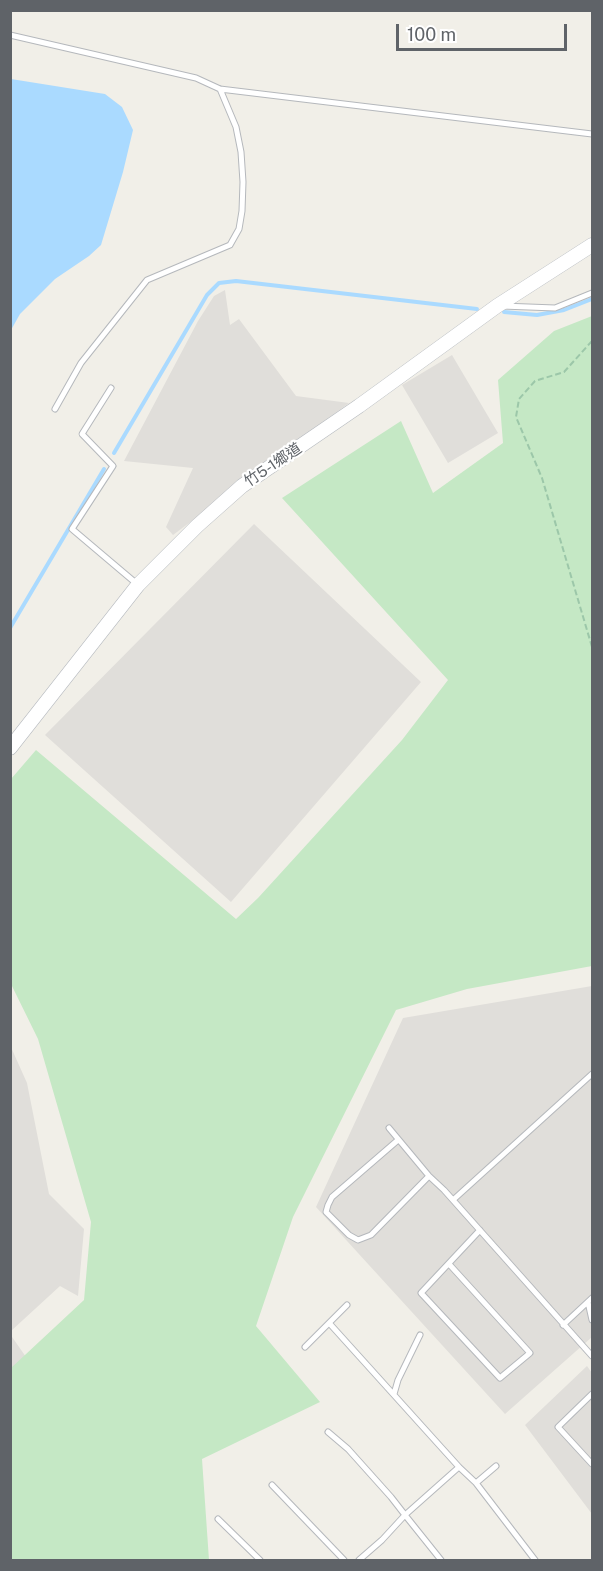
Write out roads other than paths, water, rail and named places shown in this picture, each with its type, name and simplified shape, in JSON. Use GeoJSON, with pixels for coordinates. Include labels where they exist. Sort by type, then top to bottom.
{"type":"FeatureCollection","features":[{"type":"Feature","properties":{"kind":"street","name":"竹5-1鄉道"},"geometry":{"type":"LineString","coordinates":[[10,748],[138,585],[197,526],[242,486],[359,406],[497,306],[592,245]]}},
{"type":"Feature","properties":{"kind":"lane"},"geometry":{"type":"LineString","coordinates":[[10,35],[196,78],[220,89],[592,134]]}},
{"type":"Feature","properties":{"kind":"lane"},"geometry":{"type":"LineString","coordinates":[[55,409],[81,363],[147,280],[230,245],[239,229],[243,182],[241,152],[236,127],[220,89]]}},
{"type":"Feature","properties":{"kind":"lane"},"geometry":{"type":"LineString","coordinates":[[497,306],[555,308],[592,292]]}},
{"type":"Feature","properties":{"kind":"lane"},"geometry":{"type":"LineString","coordinates":[[111,388],[82,434],[113,466],[72,529],[138,585]]}},
{"type":"Feature","properties":{"kind":"lane"},"geometry":{"type":"LineString","coordinates":[[453,1200],[592,1074]]}},
{"type":"Feature","properties":{"kind":"lane"},"geometry":{"type":"LineString","coordinates":[[389,1128],[563,1325],[592,1353]]}},
{"type":"Feature","properties":{"kind":"lane"},"geometry":{"type":"LineString","coordinates":[[398,1140],[332,1197],[326,1212],[349,1235],[358,1240],[371,1235],[429,1176]]}},
{"type":"Feature","properties":{"kind":"lane"},"geometry":{"type":"LineString","coordinates":[[448,1264],[530,1353],[500,1378],[421,1293],[448,1264],[480,1230]]}},
{"type":"Feature","properties":{"kind":"lane"},"geometry":{"type":"LineString","coordinates":[[563,1325],[590,1300]]}},
{"type":"Feature","properties":{"kind":"lane"},"geometry":{"type":"LineString","coordinates":[[590,1300],[592,1320]]}},
{"type":"Feature","properties":{"kind":"lane"},"geometry":{"type":"LineString","coordinates":[[305,1347],[347,1305]]}},
{"type":"Feature","properties":{"kind":"lane"},"geometry":{"type":"LineString","coordinates":[[330,1324],[476,1483],[535,1560]]}},
{"type":"Feature","properties":{"kind":"lane"},"geometry":{"type":"LineString","coordinates":[[394,1394],[398,1380],[420,1335]]}},
{"type":"Feature","properties":{"kind":"lane"},"geometry":{"type":"LineString","coordinates":[[592,1394],[558,1427],[592,1464]]}},
{"type":"Feature","properties":{"kind":"lane"},"geometry":{"type":"LineString","coordinates":[[328,1432],[348,1449],[392,1497],[441,1560]]}},
{"type":"Feature","properties":{"kind":"lane"},"geometry":{"type":"LineString","coordinates":[[476,1483],[496,1466]]}},
{"type":"Feature","properties":{"kind":"lane"},"geometry":{"type":"LineString","coordinates":[[359,1560],[459,1467]]}},
{"type":"Feature","properties":{"kind":"lane"},"geometry":{"type":"LineString","coordinates":[[272,1485],[344,1560]]}},
{"type":"Feature","properties":{"kind":"lane"},"geometry":{"type":"LineString","coordinates":[[218,1519],[260,1560]]}},
{"type":"Feature","properties":{"kind":"water"},"geometry":{"type":"Polygon","coordinates":[[[11,79],[105,94],[122,107],[133,130],[101,245],[55,279],[20,314],[11,330],[11,79]]]}},
{"type":"Feature","properties":{"kind":"waterway"},"geometry":{"type":"LineString","coordinates":[[114,453],[207,295],[219,283],[236,281],[477,309]]}},
{"type":"Feature","properties":{"kind":"waterway"},"geometry":{"type":"LineString","coordinates":[[504,312],[537,315],[564,310],[592,299]]}},
{"type":"Feature","properties":{"kind":"waterway"},"geometry":{"type":"LineString","coordinates":[[10,628],[104,469]]}}]}
